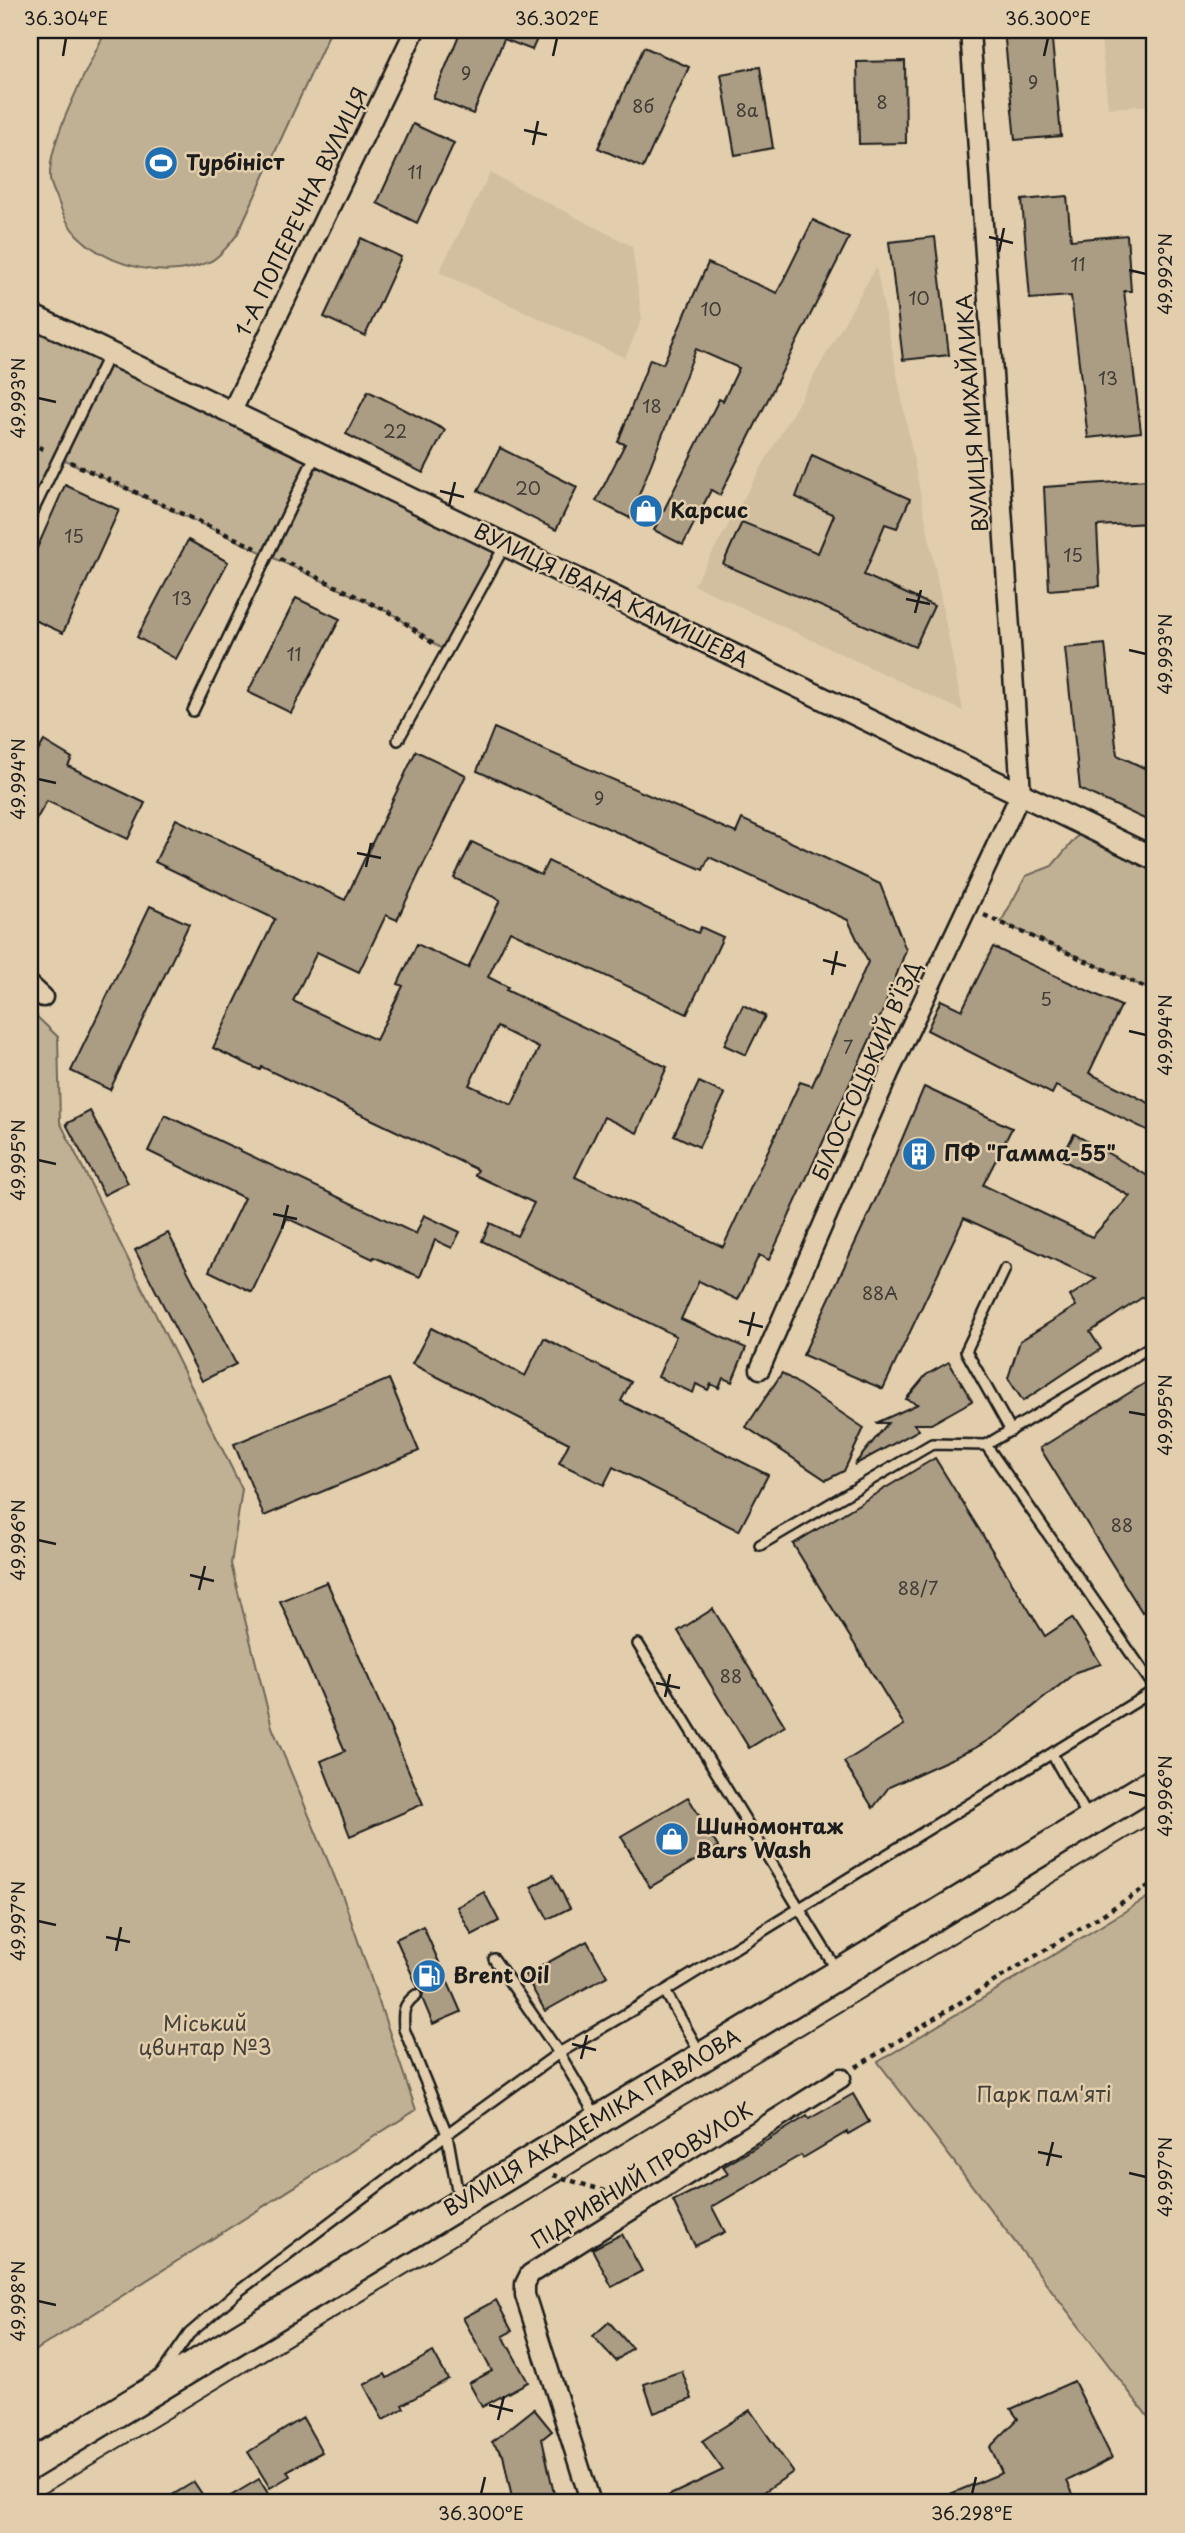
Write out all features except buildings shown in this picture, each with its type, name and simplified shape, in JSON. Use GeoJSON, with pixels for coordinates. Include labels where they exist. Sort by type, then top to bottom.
{"type":"FeatureCollection","features":[{"type":"Feature","properties":{"kind":"main road","name":"ВУЛИЦЯ АКАДЕМІКА ПАВЛОВА"},"geometry":{"type":"LineString","coordinates":[[30,2465],[1155,1782]]}},
{"type":"Feature","properties":{"kind":"street","name":"1-А ПОПЕРЕЧНА ВУЛИЦЯ"},"geometry":{"type":"LineString","coordinates":[[231,413],[415,30]]}},
{"type":"Feature","properties":{"kind":"street","name":"ВУЛИЦЯ МИХАЙЛИКА"},"geometry":{"type":"LineString","coordinates":[[970,30],[1021,793]]}},
{"type":"Feature","properties":{"kind":"street","name":"ВУЛИЦЯ ІВАНА КАМИШЕВА"},"geometry":{"type":"LineString","coordinates":[[30,315],[1155,859]]}},
{"type":"Feature","properties":{"kind":"street","name":"БІЛОСТОЦЬКИЙ В’ЇЗД"},"geometry":{"type":"LineString","coordinates":[[760,1369],[890,1071],[1021,793]]}},
{"type":"Feature","properties":{"kind":"street","name":"ПІДРИВНИЙ ПРОВУЛОК"},"geometry":{"type":"LineString","coordinates":[[591,2503],[525,2295],[525,2284],[530,2274],[841,2078]]}},
{"type":"Feature","properties":{"kind":"lane"},"geometry":{"type":"LineString","coordinates":[[30,517],[109,354]]}},
{"type":"Feature","properties":{"kind":"lane"},"geometry":{"type":"LineString","coordinates":[[193,711],[316,454]]}},
{"type":"Feature","properties":{"kind":"lane"},"geometry":{"type":"LineString","coordinates":[[398,740],[505,545]]}},
{"type":"Feature","properties":{"kind":"lane"},"geometry":{"type":"LineString","coordinates":[[1005,1269],[966,1351],[1011,1431]]}},
{"type":"Feature","properties":{"kind":"lane"},"geometry":{"type":"LineString","coordinates":[[760,1545],[933,1444],[986,1445],[1155,1345]]}},
{"type":"Feature","properties":{"kind":"lane"},"geometry":{"type":"LineString","coordinates":[[150,2392],[189,2334],[239,2291],[559,2053],[665,1991],[1155,1689],[986,1445]]}},
{"type":"Feature","properties":{"kind":"lane"},"geometry":{"type":"LineString","coordinates":[[638,1644],[839,1973]]}},
{"type":"Feature","properties":{"kind":"lane"},"geometry":{"type":"LineString","coordinates":[[1052,1754],[1091,1822]]}},
{"type":"Feature","properties":{"kind":"lane"},"geometry":{"type":"LineString","coordinates":[[494,1959],[559,2053],[599,2121]]}},
{"type":"Feature","properties":{"kind":"lane"},"geometry":{"type":"LineString","coordinates":[[665,1991],[703,2057]]}},
{"type":"Feature","properties":{"kind":"lane"},"geometry":{"type":"LineString","coordinates":[[415,1995],[408,2000],[403,2010],[404,2029],[447,2134],[459,2203]]}},
{"type":"Feature","properties":{"kind":"path"},"geometry":{"type":"LineString","coordinates":[[30,442],[393,614],[446,652]]}},
{"type":"Feature","properties":{"kind":"path"},"geometry":{"type":"LineString","coordinates":[[967,909],[1155,992]]}},
{"type":"Feature","properties":{"kind":"path"},"geometry":{"type":"LineString","coordinates":[[841,2078],[876,2053],[1155,1882]]}},
{"type":"Feature","properties":{"kind":"path"},"geometry":{"type":"LineString","coordinates":[[520,2168],[545,2172],[642,2203]]}},
{"type":"Feature","properties":{"kind":"shaded area"},"geometry":{"type":"Polygon","coordinates":[[[1100,30],[1155,30],[1155,105],[1108,108],[1100,30]]]}},
{"type":"Feature","properties":{"kind":"shaded area"},"geometry":{"type":"Polygon","coordinates":[[[490,173],[632,246],[642,319],[625,358],[439,272],[490,173]]]}},
{"type":"Feature","properties":{"kind":"shaded area"},"geometry":{"type":"Polygon","coordinates":[[[876,267],[963,711],[694,585],[876,267]]]}},
{"type":"Feature","properties":{"kind":"green space","name":"Турбініст"},"geometry":{"type":"Polygon","coordinates":[[[106,30],[331,30],[237,235],[222,253],[211,261],[177,270],[140,268],[123,263],[90,246],[77,235],[63,213],[51,183],[51,162],[62,124],[106,30]]]}},
{"type":"Feature","properties":{"kind":"green space"},"geometry":{"type":"Polygon","coordinates":[[[30,315],[505,545],[446,652],[393,614],[59,457],[30,517],[30,315]]]}},
{"type":"Feature","properties":{"kind":"green space"},"geometry":{"type":"Polygon","coordinates":[[[1086,826],[1155,859],[1155,992],[1001,922],[1026,876],[1052,866],[1086,826]]]}},
{"type":"Feature","properties":{"kind":"green space","name":"Міський цвинтар №3"},"geometry":{"type":"Polygon","coordinates":[[[30,1010],[58,1037],[60,1122],[242,1489],[231,1564],[272,1727],[343,1897],[416,2110],[30,2354],[30,1010]]]}},
{"type":"Feature","properties":{"kind":"green space","name":"Парк пам'яті"},"geometry":{"type":"Polygon","coordinates":[[[1155,1893],[1155,2426],[878,2062],[1155,1893]]]}},
{"type":"Feature","properties":{"kind":"tram line"},"geometry":{"type":"LineString","coordinates":[[30,2502],[1155,1821]]}},
{"type":"Feature","properties":{"kind":"place","name":"Турбініст"},"geometry":{"type":"Point","coordinates":[161,163]}},
{"type":"Feature","properties":{"kind":"place","name":"Карсис"},"geometry":{"type":"Point","coordinates":[646,511]}},
{"type":"Feature","properties":{"kind":"place","name":"ПФ \"Гамма-55\""},"geometry":{"type":"Point","coordinates":[919,1154]}},
{"type":"Feature","properties":{"kind":"place","name":"Шиномонтаж Bars Wash"},"geometry":{"type":"Point","coordinates":[672,1839]}},
{"type":"Feature","properties":{"kind":"place","name":"Brent Oil"},"geometry":{"type":"Point","coordinates":[429,1976]}}]}
